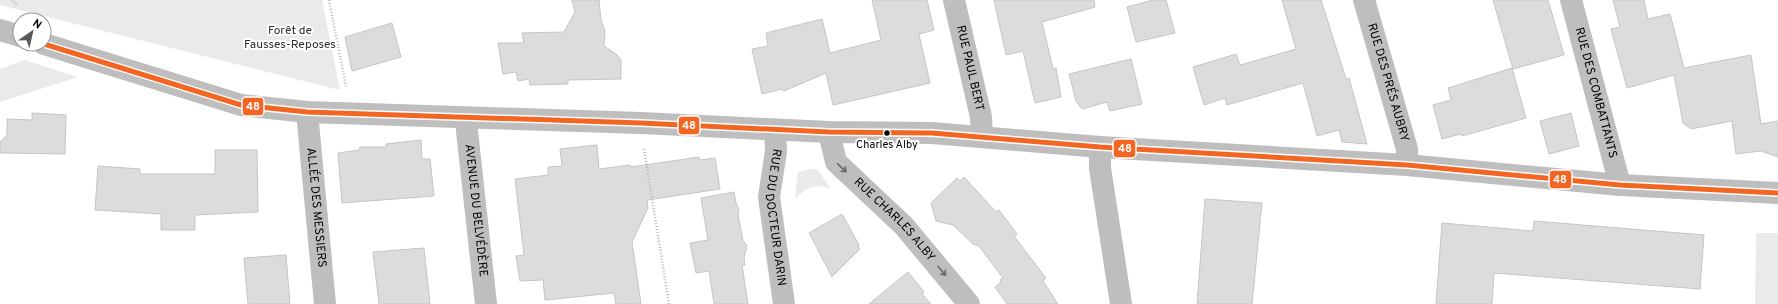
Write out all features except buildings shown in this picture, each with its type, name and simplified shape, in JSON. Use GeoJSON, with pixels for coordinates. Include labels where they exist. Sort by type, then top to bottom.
{"type":"FeatureCollection","features":[{"type":"Feature","properties":{"kind":"street","name":"RUE PAUL BERT"},"geometry":{"type":"LineString","coordinates":[[954,0],[982,117],[982,137]]}},
{"type":"Feature","properties":{"kind":"street","name":"RUE DES PRÉS AUBRY"},"geometry":{"type":"LineString","coordinates":[[1364,0],[1407,149],[1407,165]]}},
{"type":"Feature","properties":{"kind":"street","name":"RUE DES COMBATTANTS"},"geometry":{"type":"LineString","coordinates":[[1571,0],[1620,185]]}},
{"type":"Feature","properties":{"kind":"street"},"geometry":{"type":"LineString","coordinates":[[0,30],[12,34]]}},
{"type":"Feature","properties":{"kind":"street"},"geometry":{"type":"LineString","coordinates":[[52,46],[241,105],[307,112],[640,123],[829,132],[932,133],[1100,147],[1407,165],[1620,185],[1778,193]]}},
{"type":"Feature","properties":{"kind":"street","name":"ALLÉE DES MESSIERS"},"geometry":{"type":"LineString","coordinates":[[307,112],[325,304]]}},
{"type":"Feature","properties":{"kind":"street","name":"AVENUE DU BELVÉDÈRE"},"geometry":{"type":"LineString","coordinates":[[467,118],[467,131],[486,304]]}},
{"type":"Feature","properties":{"kind":"street","name":"RUE DU DOCTEUR DARIN"},"geometry":{"type":"LineString","coordinates":[[775,130],[776,151],[769,197],[784,304]]}},
{"type":"Feature","properties":{"kind":"street","name":"RUE CHARLES ALBY"},"geometry":{"type":"LineString","coordinates":[[829,132],[836,162],[904,226],[969,304]]}},
{"type":"Feature","properties":{"kind":"street"},"geometry":{"type":"LineString","coordinates":[[1100,147],[1100,168],[1121,304]]}},
{"type":"Feature","properties":{"kind":"path"},"geometry":{"type":"LineString","coordinates":[[329,0],[352,114]]}},
{"type":"Feature","properties":{"kind":"path"},"geometry":{"type":"LineString","coordinates":[[640,123],[669,304]]}},
{"type":"Feature","properties":{"kind":"green space","name":"Forêt de Fausses-Reposes"},"geometry":{"type":"Polygon","coordinates":[[[0,0],[322,0],[340,90],[52,18],[52,12],[28,12],[0,5],[0,0]]]}},
{"type":"Feature","properties":{"kind":"green space"},"geometry":{"type":"Polygon","coordinates":[[[24,60],[78,77],[0,102],[0,69],[24,60]]]}},
{"type":"Feature","properties":{"kind":"green space"},"geometry":{"type":"Polygon","coordinates":[[[817,169],[831,189],[820,186],[811,187],[795,199],[798,172],[817,169]]]}},
{"type":"Feature","properties":{"kind":"green space"},"geometry":{"type":"Polygon","coordinates":[[[1756,233],[1778,233],[1778,304],[1755,304],[1756,233]]]}},
{"type":"Feature","properties":{"kind":"transit line","name":"48"},"geometry":{"type":"LineString","coordinates":[[52,46],[241,105],[307,112],[641,123],[829,132],[932,133],[1100,147],[1407,165],[1620,185],[1778,193]]}},
{"type":"Feature","properties":{"kind":"place","name":"Charles Alby"},"geometry":{"type":"Point","coordinates":[887,133]}}]}
